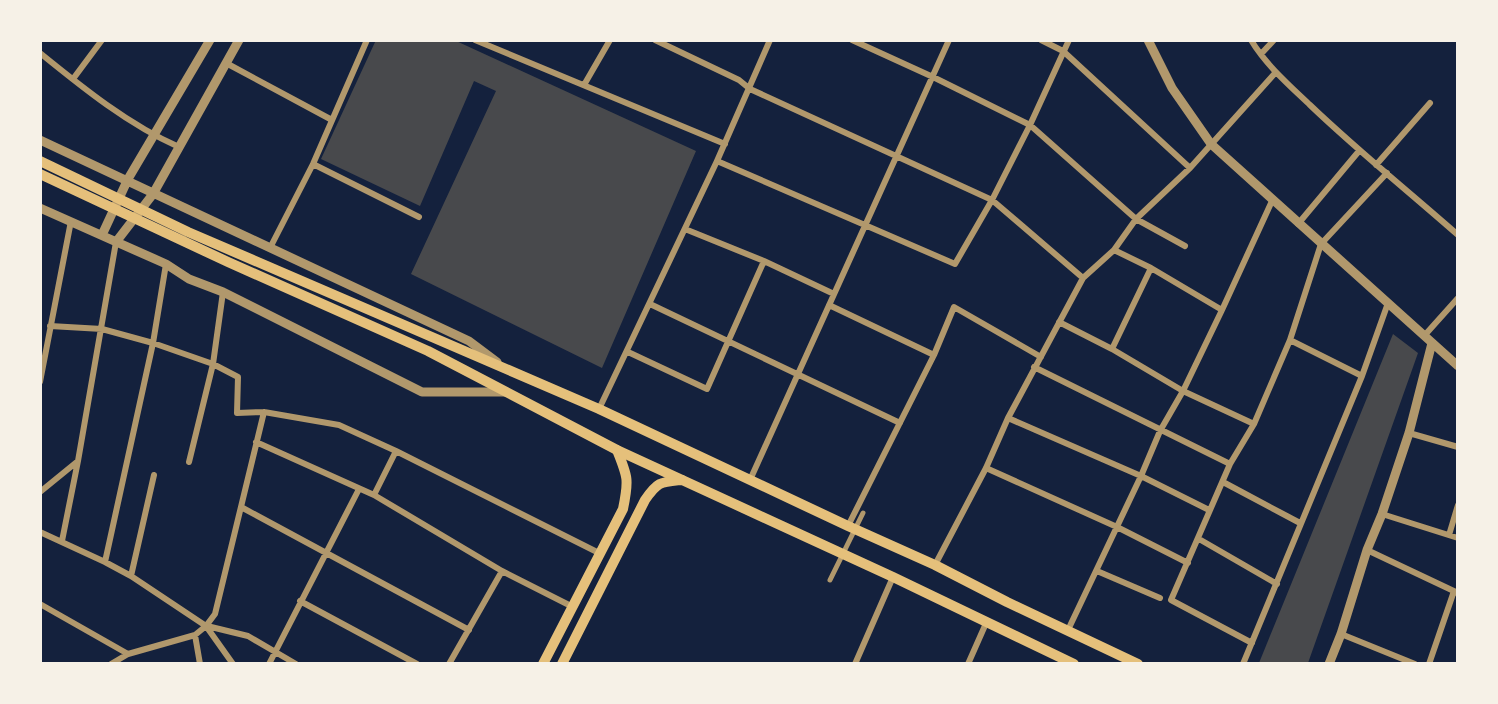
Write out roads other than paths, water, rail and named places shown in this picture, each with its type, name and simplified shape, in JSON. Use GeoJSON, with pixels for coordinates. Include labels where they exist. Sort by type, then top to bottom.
{"type":"FeatureCollection","features":[{"type":"Feature","properties":{"kind":"main road"},"geometry":{"type":"LineString","coordinates":[[43,169],[599,409],[935,565],[1138,663]]}},
{"type":"Feature","properties":{"kind":"main road"},"geometry":{"type":"LineString","coordinates":[[43,169],[228,262],[428,351],[617,450],[843,553],[1074,663]]}},
{"type":"Feature","properties":{"kind":"main road"},"geometry":{"type":"LineString","coordinates":[[543,663],[623,509],[628,484],[617,450]]}},
{"type":"Feature","properties":{"kind":"main road"},"geometry":{"type":"LineString","coordinates":[[562,663],[623,543],[655,486],[661,482],[682,480]]}},
{"type":"Feature","properties":{"kind":"street"},"geometry":{"type":"LineString","coordinates":[[73,79],[102,40]]}},
{"type":"Feature","properties":{"kind":"street"},"geometry":{"type":"LineString","coordinates":[[102,235],[128,179],[210,40]]}},
{"type":"Feature","properties":{"kind":"street"},"geometry":{"type":"LineString","coordinates":[[62,541],[116,242],[153,194],[239,40]]}},
{"type":"Feature","properties":{"kind":"street"},"geometry":{"type":"LineString","coordinates":[[475,40],[725,144]]}},
{"type":"Feature","properties":{"kind":"street"},"geometry":{"type":"LineString","coordinates":[[584,85],[610,40]]}},
{"type":"Feature","properties":{"kind":"street"},"geometry":{"type":"LineString","coordinates":[[655,40],[739,80],[750,89],[992,200],[1083,278]]}},
{"type":"Feature","properties":{"kind":"street"},"geometry":{"type":"LineString","coordinates":[[599,409],[725,144],[770,40]]}},
{"type":"Feature","properties":{"kind":"street"},"geometry":{"type":"LineString","coordinates":[[852,40],[1030,125],[1136,219],[1185,246]]}},
{"type":"Feature","properties":{"kind":"street"},"geometry":{"type":"LineString","coordinates":[[750,480],[949,40]]}},
{"type":"Feature","properties":{"kind":"street"},"geometry":{"type":"LineString","coordinates":[[1041,40],[1063,51],[1190,168]]}},
{"type":"Feature","properties":{"kind":"street"},"geometry":{"type":"LineString","coordinates":[[717,161],[956,264],[1030,125],[1069,40]]}},
{"type":"Feature","properties":{"kind":"street"},"geometry":{"type":"LineString","coordinates":[[1148,40],[1172,88],[1211,144],[1458,366]]}},
{"type":"Feature","properties":{"kind":"street"},"geometry":{"type":"LineString","coordinates":[[1251,40],[1276,72],[1359,152],[1387,172],[1458,236]]}},
{"type":"Feature","properties":{"kind":"street"},"geometry":{"type":"LineString","coordinates":[[1261,54],[1274,40]]}},
{"type":"Feature","properties":{"kind":"street"},"geometry":{"type":"LineString","coordinates":[[270,248],[313,164],[366,41]]}},
{"type":"Feature","properties":{"kind":"street"},"geometry":{"type":"LineString","coordinates":[[40,53],[154,136],[179,147]]}},
{"type":"Feature","properties":{"kind":"street"},"geometry":{"type":"LineString","coordinates":[[226,63],[332,120]]}},
{"type":"Feature","properties":{"kind":"street"},"geometry":{"type":"LineString","coordinates":[[935,565],[986,468],[1008,418],[1083,278],[1114,250],[1136,219],[1190,168],[1276,72]]}},
{"type":"Feature","properties":{"kind":"street"},"geometry":{"type":"LineString","coordinates":[[1376,165],[1430,103]]}},
{"type":"Feature","properties":{"kind":"street"},"geometry":{"type":"LineString","coordinates":[[40,140],[128,179],[153,194],[469,340],[503,368]]}},
{"type":"Feature","properties":{"kind":"street"},"geometry":{"type":"LineString","coordinates":[[1298,224],[1359,152]]}},
{"type":"Feature","properties":{"kind":"street"},"geometry":{"type":"LineString","coordinates":[[313,164],[419,217]]}},
{"type":"Feature","properties":{"kind":"street"},"geometry":{"type":"LineString","coordinates":[[1252,643],[1171,600],[1230,464],[1254,424],[1290,340],[1321,244],[1387,172]]}},
{"type":"Feature","properties":{"kind":"street"},"geometry":{"type":"LineString","coordinates":[[1068,630],[1097,572],[1160,431],[1183,391],[1272,201]]}},
{"type":"Feature","properties":{"kind":"street"},"geometry":{"type":"LineString","coordinates":[[40,208],[166,264],[189,279],[222,292],[422,392],[507,392]]}},
{"type":"Feature","properties":{"kind":"street"},"geometry":{"type":"LineString","coordinates":[[40,382],[70,221]]}},
{"type":"Feature","properties":{"kind":"street"},"geometry":{"type":"LineString","coordinates":[[685,228],[764,261],[834,294]]}},
{"type":"Feature","properties":{"kind":"street"},"geometry":{"type":"LineString","coordinates":[[1114,250],[1151,268],[1222,310]]}},
{"type":"Feature","properties":{"kind":"street"},"geometry":{"type":"LineString","coordinates":[[628,352],[707,389],[764,261]]}},
{"type":"Feature","properties":{"kind":"street"},"geometry":{"type":"LineString","coordinates":[[105,562],[153,343],[166,264]]}},
{"type":"Feature","properties":{"kind":"street"},"geometry":{"type":"LineString","coordinates":[[1112,350],[1151,268]]}},
{"type":"Feature","properties":{"kind":"street"},"geometry":{"type":"LineString","coordinates":[[189,462],[213,364],[222,292]]}},
{"type":"Feature","properties":{"kind":"street"},"geometry":{"type":"LineString","coordinates":[[1424,336],[1458,298]]}},
{"type":"Feature","properties":{"kind":"street"},"geometry":{"type":"LineString","coordinates":[[1243,663],[1362,376],[1388,303]]}},
{"type":"Feature","properties":{"kind":"street"},"geometry":{"type":"LineString","coordinates":[[650,304],[900,423]]}},
{"type":"Feature","properties":{"kind":"street"},"geometry":{"type":"LineString","coordinates":[[829,304],[934,355]]}},
{"type":"Feature","properties":{"kind":"street"},"geometry":{"type":"LineString","coordinates":[[830,580],[954,307],[1041,357]]}},
{"type":"Feature","properties":{"kind":"street"},"geometry":{"type":"LineString","coordinates":[[1059,322],[1183,391],[1254,424]]}},
{"type":"Feature","properties":{"kind":"street"},"geometry":{"type":"LineString","coordinates":[[50,326],[102,329],[153,343],[213,364],[238,377],[237,413],[264,412],[339,425],[396,451],[599,553]]}},
{"type":"Feature","properties":{"kind":"street"},"geometry":{"type":"LineString","coordinates":[[1290,340],[1362,376]]}},
{"type":"Feature","properties":{"kind":"street"},"geometry":{"type":"LineString","coordinates":[[1329,663],[1341,634],[1367,550],[1382,514],[1409,433],[1432,343]]}},
{"type":"Feature","properties":{"kind":"street"},"geometry":{"type":"LineString","coordinates":[[1034,368],[1230,464]]}},
{"type":"Feature","properties":{"kind":"street"},"geometry":{"type":"LineString","coordinates":[[111,663],[128,654],[195,635],[207,626],[215,614],[264,412]]}},
{"type":"Feature","properties":{"kind":"street"},"geometry":{"type":"LineString","coordinates":[[1008,418],[1141,476],[1209,510]]}},
{"type":"Feature","properties":{"kind":"street"},"geometry":{"type":"LineString","coordinates":[[1409,433],[1458,447]]}},
{"type":"Feature","properties":{"kind":"street"},"geometry":{"type":"LineString","coordinates":[[256,442],[374,495],[502,571],[571,606]]}},
{"type":"Feature","properties":{"kind":"street"},"geometry":{"type":"LineString","coordinates":[[374,495],[396,451]]}},
{"type":"Feature","properties":{"kind":"street"},"geometry":{"type":"LineString","coordinates":[[40,492],[78,461]]}},
{"type":"Feature","properties":{"kind":"street"},"geometry":{"type":"LineString","coordinates":[[986,468],[1117,527],[1188,563]]}},
{"type":"Feature","properties":{"kind":"street"},"geometry":{"type":"LineString","coordinates":[[131,576],[154,475]]}},
{"type":"Feature","properties":{"kind":"street"},"geometry":{"type":"LineString","coordinates":[[1223,482],[1300,523]]}},
{"type":"Feature","properties":{"kind":"street"},"geometry":{"type":"LineString","coordinates":[[269,663],[359,489]]}},
{"type":"Feature","properties":{"kind":"street"},"geometry":{"type":"LineString","coordinates":[[1449,535],[1458,505]]}},
{"type":"Feature","properties":{"kind":"street"},"geometry":{"type":"LineString","coordinates":[[241,507],[469,630]]}},
{"type":"Feature","properties":{"kind":"street"},"geometry":{"type":"LineString","coordinates":[[852,528],[863,513]]}},
{"type":"Feature","properties":{"kind":"street"},"geometry":{"type":"LineString","coordinates":[[1382,514],[1458,538]]}},
{"type":"Feature","properties":{"kind":"street"},"geometry":{"type":"LineString","coordinates":[[40,532],[131,576],[207,626],[248,636],[296,663]]}},
{"type":"Feature","properties":{"kind":"street"},"geometry":{"type":"LineString","coordinates":[[1199,539],[1277,584]]}},
{"type":"Feature","properties":{"kind":"street"},"geometry":{"type":"LineString","coordinates":[[1367,550],[1456,592],[1429,663]]}},
{"type":"Feature","properties":{"kind":"street"},"geometry":{"type":"LineString","coordinates":[[449,663],[502,571]]}},
{"type":"Feature","properties":{"kind":"street"},"geometry":{"type":"LineString","coordinates":[[1097,572],[1160,598]]}},
{"type":"Feature","properties":{"kind":"street"},"geometry":{"type":"LineString","coordinates":[[855,663],[893,577]]}},
{"type":"Feature","properties":{"kind":"street"},"geometry":{"type":"LineString","coordinates":[[300,601],[417,663]]}},
{"type":"Feature","properties":{"kind":"street"},"geometry":{"type":"LineString","coordinates":[[40,604],[128,654]]}},
{"type":"Feature","properties":{"kind":"street"},"geometry":{"type":"LineString","coordinates":[[968,663],[987,621]]}},
{"type":"Feature","properties":{"kind":"street"},"geometry":{"type":"LineString","coordinates":[[207,626],[233,663]]}},
{"type":"Feature","properties":{"kind":"street"},"geometry":{"type":"LineString","coordinates":[[1341,634],[1415,663]]}},
{"type":"Feature","properties":{"kind":"street"},"geometry":{"type":"LineString","coordinates":[[195,635],[200,663]]}}]}
